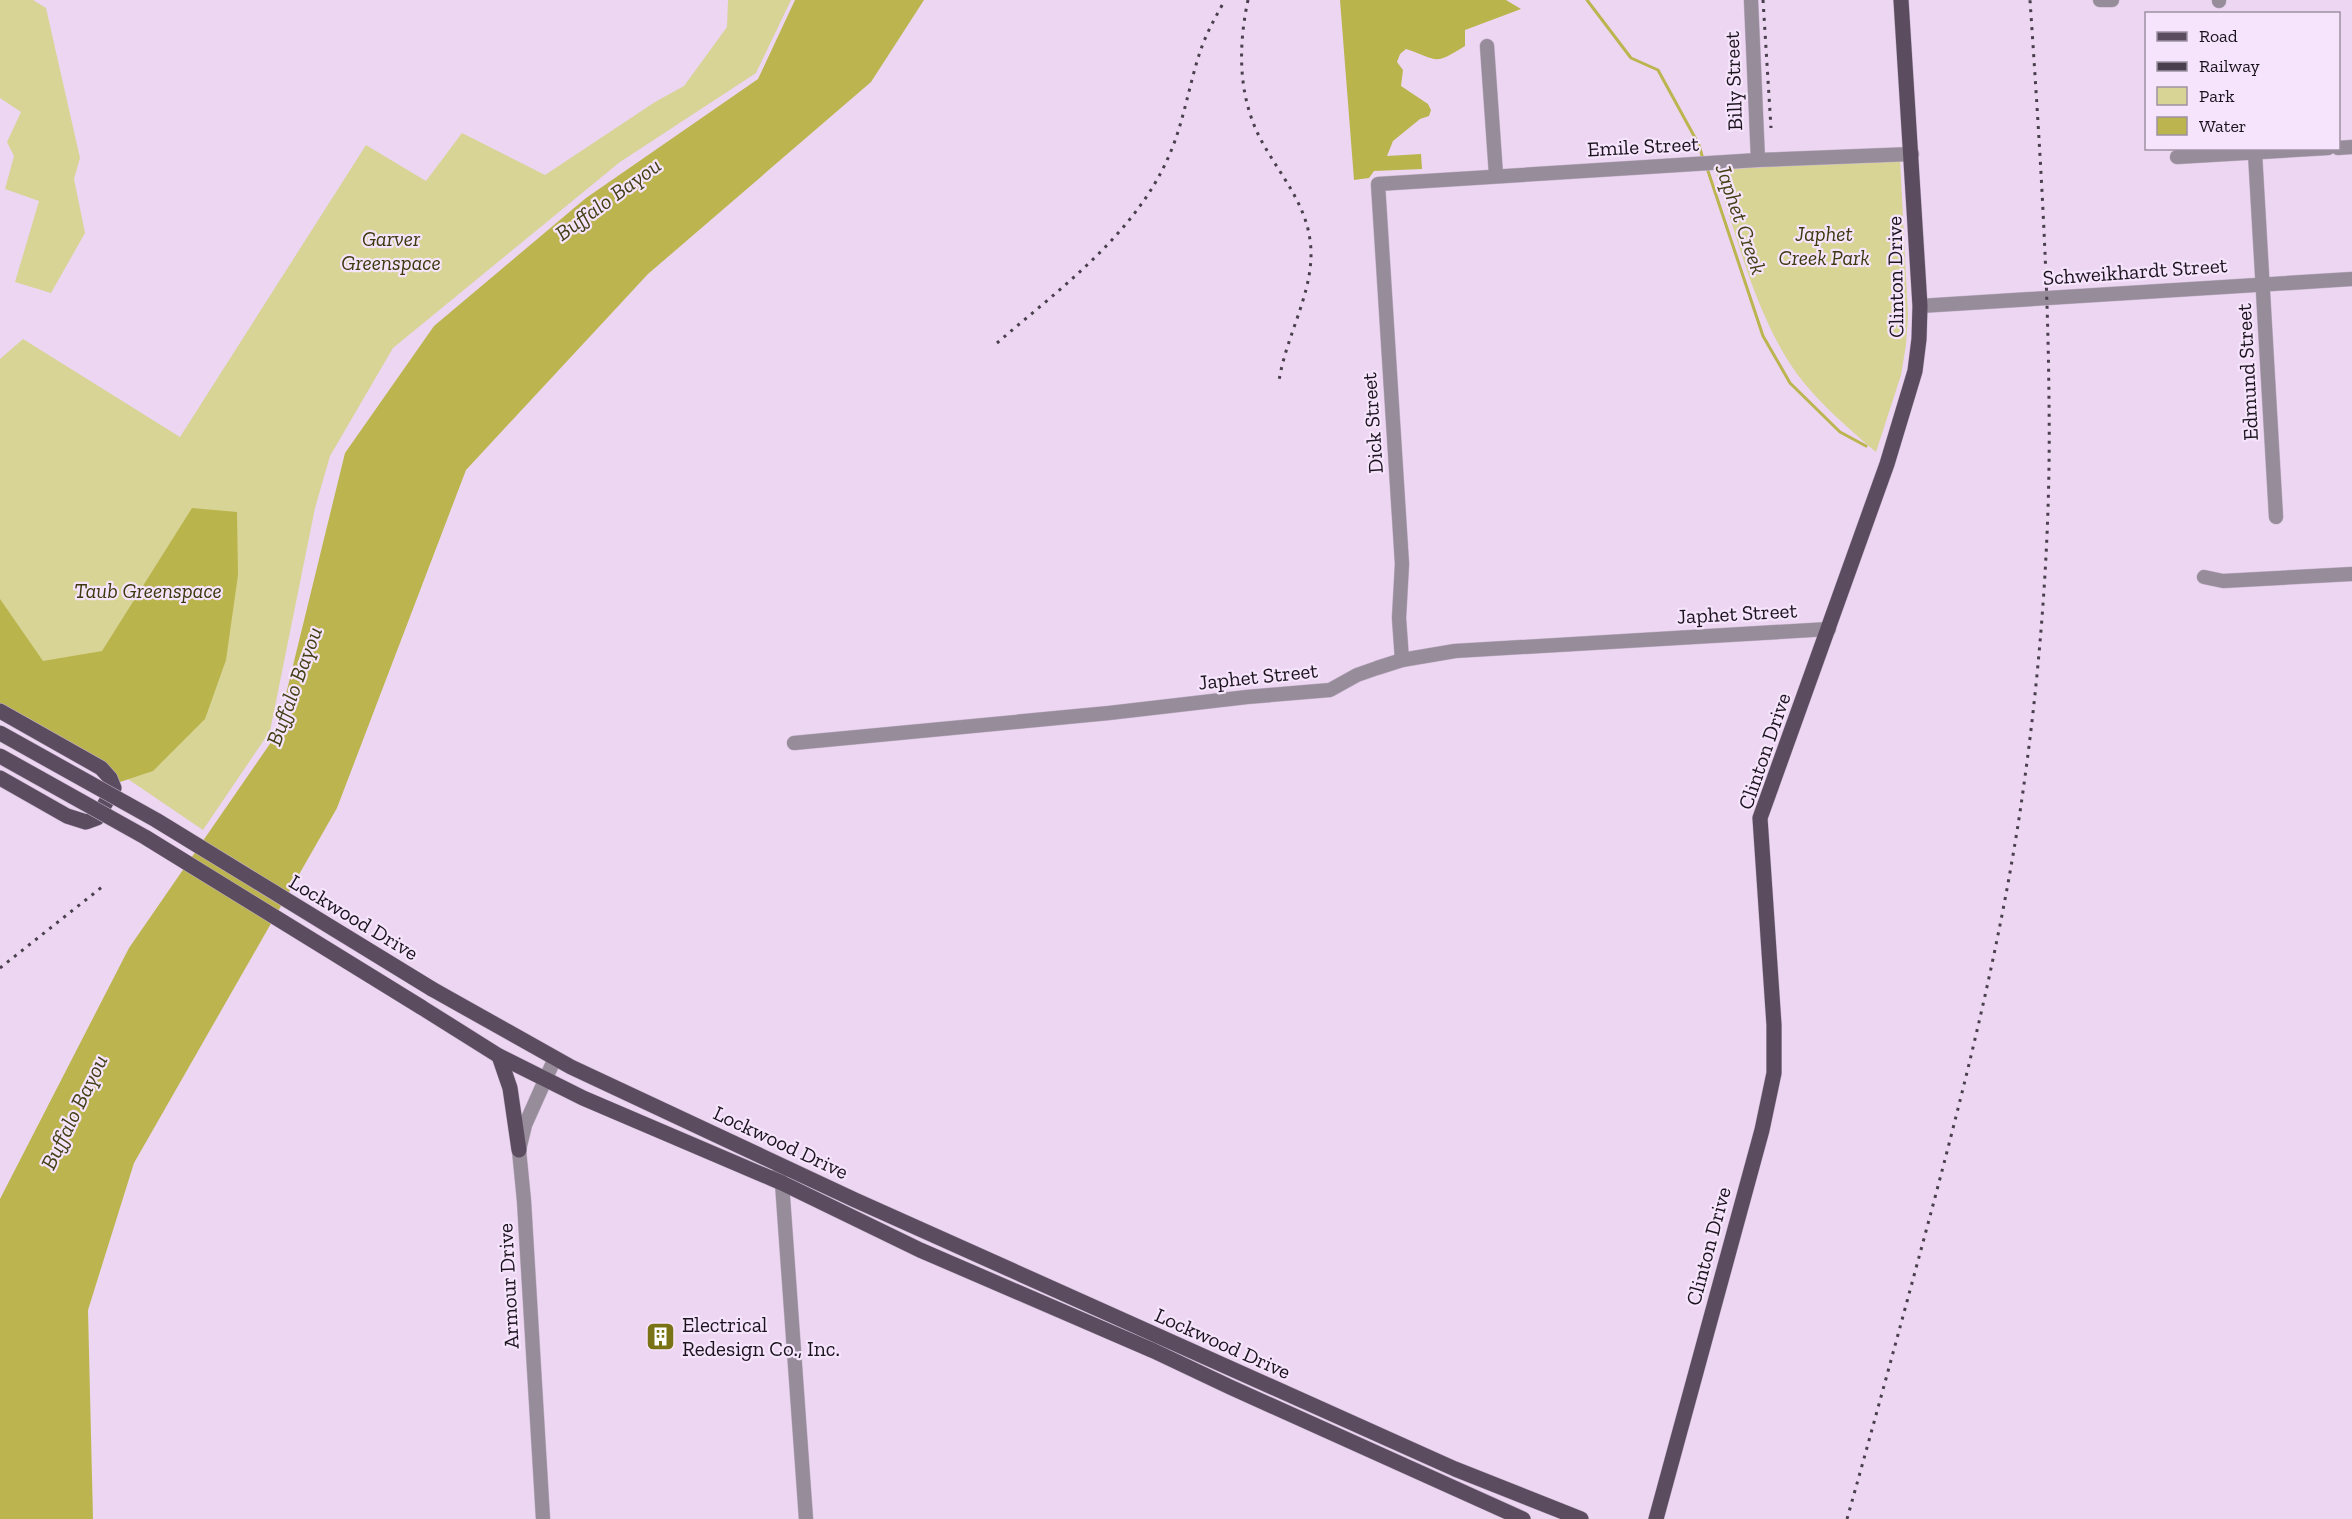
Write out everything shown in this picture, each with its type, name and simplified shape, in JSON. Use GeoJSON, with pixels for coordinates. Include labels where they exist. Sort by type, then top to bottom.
{"type":"FeatureCollection","features":[{"type":"Feature","properties":{"kind":"main road","name":"Clinton Drive"},"geometry":{"type":"LineString","coordinates":[[1656,1519],[1762,1130],[1774,1073],[1774,1025],[1761,818],[1887,464],[1915,371],[1920,306],[1901,0]]}},
{"type":"Feature","properties":{"kind":"main road"},"geometry":{"type":"LineString","coordinates":[[0,711],[101,768],[110,778],[114,788],[98,818],[86,822],[67,816],[0,778]]}},
{"type":"Feature","properties":{"kind":"main road","name":"Lockwood Drive"},"geometry":{"type":"LineString","coordinates":[[0,733],[156,820],[432,989],[555,1058],[928,1234],[1154,1351],[1523,1519]]}},
{"type":"Feature","properties":{"kind":"main road","name":"Lockwood Drive"},"geometry":{"type":"LineString","coordinates":[[0,756],[145,837],[499,1056],[583,1098],[782,1183],[920,1250],[1039,1292],[1494,1485],[1581,1519]]}},
{"type":"Feature","properties":{"kind":"main road"},"geometry":{"type":"LineString","coordinates":[[499,1056],[510,1088],[519,1150]]}},
{"type":"Feature","properties":{"kind":"main road"},"geometry":{"type":"LineString","coordinates":[[920,1250],[928,1234]]}},
{"type":"Feature","properties":{"kind":"main road"},"geometry":{"type":"LineString","coordinates":[[1366,1449],[1372,1432]]}},
{"type":"Feature","properties":{"kind":"main road"},"geometry":{"type":"LineString","coordinates":[[1412,1469],[1418,1453]]}},
{"type":"Feature","properties":{"kind":"main road"},"geometry":{"type":"LineString","coordinates":[[1487,1503],[1494,1485]]}},
{"type":"Feature","properties":{"kind":"street","name":"Billy Street"},"geometry":{"type":"LineString","coordinates":[[1751,0],[1753,160]]}},
{"type":"Feature","properties":{"kind":"street"},"geometry":{"type":"LineString","coordinates":[[1487,46],[1496,175]]}},
{"type":"Feature","properties":{"kind":"street"},"geometry":{"type":"LineString","coordinates":[[2177,157],[2299,150]]}},
{"type":"Feature","properties":{"kind":"street","name":"Edmund Street"},"geometry":{"type":"LineString","coordinates":[[2255,153],[2276,517]]}},
{"type":"Feature","properties":{"kind":"street","name":"Emile Street"},"geometry":{"type":"LineString","coordinates":[[1378,184],[1753,160],[1912,154]]}},
{"type":"Feature","properties":{"kind":"street","name":"Dick Street"},"geometry":{"type":"LineString","coordinates":[[1378,184],[1402,564],[1399,618],[1402,660]]}},
{"type":"Feature","properties":{"kind":"street","name":"Schweikhardt Street"},"geometry":{"type":"LineString","coordinates":[[1920,306],[2352,279]]}},
{"type":"Feature","properties":{"kind":"street"},"geometry":{"type":"LineString","coordinates":[[2204,577],[2223,581],[2352,574]]}},
{"type":"Feature","properties":{"kind":"street","name":"Japhet Street"},"geometry":{"type":"LineString","coordinates":[[794,743],[1330,690],[1357,675],[1402,660],[1455,651],[1829,629]]}},
{"type":"Feature","properties":{"kind":"street","name":"Armour Drive"},"geometry":{"type":"LineString","coordinates":[[543,1519],[519,1150],[525,1125],[555,1058]]}},
{"type":"Feature","properties":{"kind":"street"},"geometry":{"type":"LineString","coordinates":[[772,1160],[782,1183],[806,1519]]}},
{"type":"Feature","properties":{"kind":"green space"},"geometry":{"type":"Polygon","coordinates":[[[0,0],[33,0],[46,8],[80,158],[74,179],[85,233],[51,293],[15,282],[39,201],[5,189],[14,156],[7,142],[21,112],[0,98],[0,0]]]}},
{"type":"Feature","properties":{"kind":"green space"},"geometry":{"type":"Polygon","coordinates":[[[728,0],[791,0],[756,73],[620,162],[393,348],[330,456],[315,508],[270,731],[203,830],[116,771],[0,702],[0,359],[23,339],[180,437],[366,145],[426,181],[462,133],[545,175],[655,102],[684,86],[727,27],[728,0]]]}},
{"type":"Feature","properties":{"kind":"green space"},"geometry":{"type":"Polygon","coordinates":[[[1340,0],[1506,0],[1521,9],[1465,30],[1465,46],[1441,59],[1406,49],[1400,54],[1397,62],[1403,70],[1401,86],[1428,104],[1431,110],[1429,116],[1420,119],[1393,141],[1387,156],[1421,154],[1422,169],[1374,171],[1369,178],[1354,180],[1340,0]]]}},
{"type":"Feature","properties":{"kind":"green space","name":"Japhet Creek Park"},"geometry":{"type":"Polygon","coordinates":[[[1900,159],[1908,316],[1906,345],[1901,375],[1876,452],[1814,395],[1783,352],[1770,328],[1749,276],[1715,170],[1900,159]]]}},
{"type":"Feature","properties":{"kind":"green space","name":"Taub Greenspace"},"geometry":{"type":"Polygon","coordinates":[[[192,508],[237,512],[238,575],[226,660],[205,719],[153,771],[120,782],[108,766],[0,703],[0,599],[43,661],[102,651],[192,508]]]}},
{"type":"Feature","properties":{"kind":"water","name":"Buffalo Bayou"},"geometry":{"type":"Polygon","coordinates":[[[795,0],[924,0],[871,82],[648,274],[466,470],[337,808],[134,1163],[88,1310],[93,1519],[0,1519],[0,1199],[129,948],[276,735],[345,453],[434,326],[586,198],[758,79],[795,0]]]}},
{"type":"Feature","properties":{"kind":"waterway","name":"Japhet Creek"},"geometry":{"type":"LineString","coordinates":[[1587,0],[1631,58],[1658,70],[1699,145],[1703,159]]}},
{"type":"Feature","properties":{"kind":"waterway","name":"Japhet Creek"},"geometry":{"type":"LineString","coordinates":[[1707,168],[1763,336],[1790,383],[1840,432],[1866,446]]}},
{"type":"Feature","properties":{"kind":"railway"},"geometry":{"type":"LineString","coordinates":[[997,343],[1098,255],[1141,204],[1159,176],[1173,146],[1201,49],[1225,0]]}},
{"type":"Feature","properties":{"kind":"railway"},"geometry":{"type":"LineString","coordinates":[[1248,0],[1242,53],[1247,105],[1260,138],[1296,199],[1310,240],[1309,275],[1279,381]]}},
{"type":"Feature","properties":{"kind":"railway"},"geometry":{"type":"LineString","coordinates":[[1763,0],[1771,128]]}},
{"type":"Feature","properties":{"kind":"railway"},"geometry":{"type":"LineString","coordinates":[[1847,1519],[1929,1220],[1980,1017],[2012,864],[2027,761],[2043,608],[2049,453],[2045,251],[2030,0]]}},
{"type":"Feature","properties":{"kind":"railway"},"geometry":{"type":"LineString","coordinates":[[0,968],[102,887]]}},
{"type":"Feature","properties":{"kind":"place","name":"Electrical Redesign Co., Inc."},"geometry":{"type":"Point","coordinates":[661,1336]}},
{"type":"Feature","properties":{"kind":"park label","name":"Garver Greenspace"},"geometry":{"type":"Point","coordinates":[391,250]}}]}
